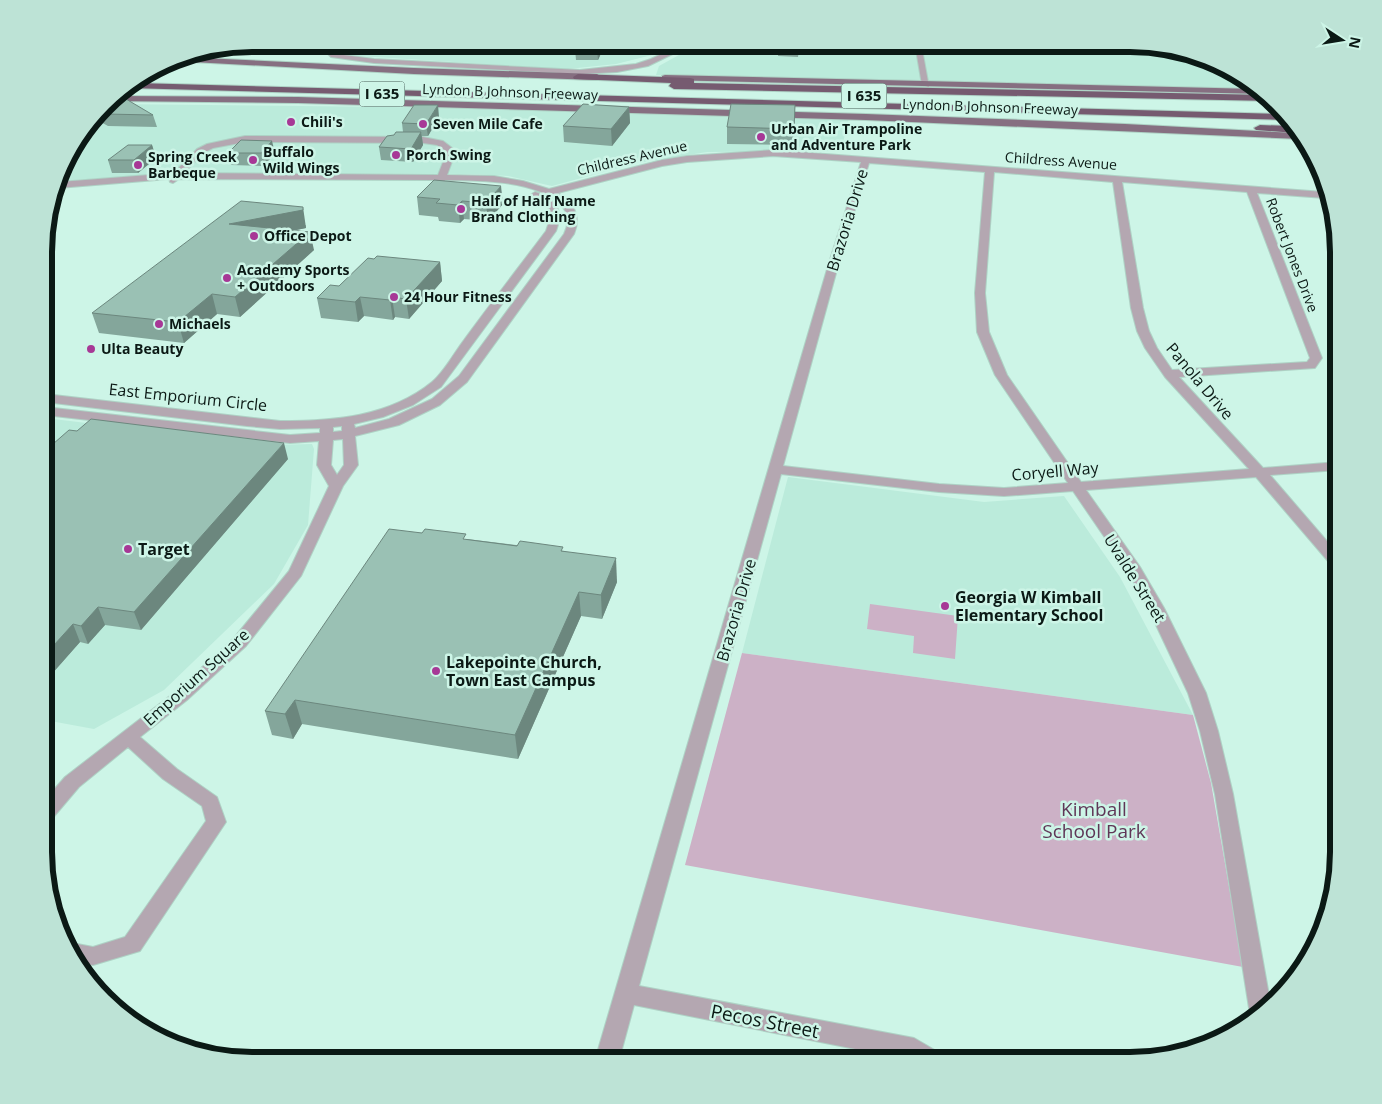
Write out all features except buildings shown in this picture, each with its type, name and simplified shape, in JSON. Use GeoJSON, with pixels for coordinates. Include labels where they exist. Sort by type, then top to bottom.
{"type":"FeatureCollection","features":[{"type":"Feature","properties":{"kind":"highway"},"geometry":{"type":"LineString","coordinates":[[578,77],[849,88],[1255,97]]}},
{"type":"Feature","properties":{"kind":"highway","name":"Lyndon B Johnson Freeway"},"geometry":{"type":"LineString","coordinates":[[352,81],[1266,107]]}},
{"type":"Feature","properties":{"kind":"highway"},"geometry":{"type":"LineString","coordinates":[[454,84],[510,82],[827,87]]}},
{"type":"Feature","properties":{"kind":"highway","name":"Lyndon B Johnson Freeway"},"geometry":{"type":"LineString","coordinates":[[141,86],[1276,117]]}},
{"type":"Feature","properties":{"kind":"highway"},"geometry":{"type":"LineString","coordinates":[[634,99],[800,109],[1284,126]]}},
{"type":"Feature","properties":{"kind":"highway"},"geometry":{"type":"LineString","coordinates":[[1230,116],[1279,119]]}},
{"type":"Feature","properties":{"kind":"highway"},"geometry":{"type":"LineString","coordinates":[[1166,122],[1287,130]]}},
{"type":"Feature","properties":{"kind":"main road"},"geometry":{"type":"LineString","coordinates":[[201,59],[210,61]]}},
{"type":"Feature","properties":{"kind":"main road"},"geometry":{"type":"LineString","coordinates":[[194,61],[200,61]]}},
{"type":"Feature","properties":{"kind":"main road","name":"Lyndon B Johnson Freeway"},"geometry":{"type":"LineString","coordinates":[[195,61],[414,72],[578,77],[717,78],[926,85],[1248,92]]}},
{"type":"Feature","properties":{"kind":"main road","name":"Lyndon B Johnson Freeway"},"geometry":{"type":"LineString","coordinates":[[125,99],[277,100],[1026,122],[1292,136]]}},
{"type":"Feature","properties":{"kind":"street"},"geometry":{"type":"LineString","coordinates":[[334,52],[333,56],[374,61],[580,72],[636,66],[672,52]]}},
{"type":"Feature","properties":{"kind":"street"},"geometry":{"type":"LineString","coordinates":[[920,52],[926,85]]}},
{"type":"Feature","properties":{"kind":"street"},"geometry":{"type":"LineString","coordinates":[[63,189],[173,179],[205,148],[250,139],[423,140],[440,143],[452,151],[440,180]]}},
{"type":"Feature","properties":{"kind":"street","name":"Childress Avenue"},"geometry":{"type":"LineString","coordinates":[[547,196],[650,169],[690,164],[779,159],[795,155],[1321,195]]}},
{"type":"Feature","properties":{"kind":"street","name":"Brazoria Drive"},"geometry":{"type":"LineString","coordinates":[[609,1052],[833,266],[866,159]]}},
{"type":"Feature","properties":{"kind":"street","name":"Uvalde Street"},"geometry":{"type":"LineString","coordinates":[[990,169],[980,293],[983,332],[1002,375],[1132,567],[1156,608],[1197,693],[1209,730],[1224,794],[1259,1003]]}},
{"type":"Feature","properties":{"kind":"street"},"geometry":{"type":"LineString","coordinates":[[64,186],[173,179],[440,180],[518,188],[547,196],[572,211],[574,222],[569,234],[463,379],[436,402],[394,422],[326,431],[324,465],[336,486]]}},
{"type":"Feature","properties":{"kind":"street","name":"Panola Drive"},"geometry":{"type":"LineString","coordinates":[[1117,179],[1137,308],[1143,331],[1151,348],[1169,374],[1260,473],[1330,555]]}},
{"type":"Feature","properties":{"kind":"street","name":"Robert Jones Drive"},"geometry":{"type":"LineString","coordinates":[[1169,374],[1312,365],[1316,358],[1251,189]]}},
{"type":"Feature","properties":{"kind":"street"},"geometry":{"type":"LineString","coordinates":[[348,427],[394,410],[426,393],[442,379],[551,231],[556,220],[553,207],[547,196]]}},
{"type":"Feature","properties":{"kind":"street"},"geometry":{"type":"LineString","coordinates":[[517,277],[536,279]]}},
{"type":"Feature","properties":{"kind":"street"},"geometry":{"type":"LineString","coordinates":[[471,339],[491,341]]}},
{"type":"Feature","properties":{"kind":"street","name":"East Emporium Circle"},"geometry":{"type":"LineString","coordinates":[[52,399],[326,431]]}},
{"type":"Feature","properties":{"kind":"street","name":"East Emporium Circle"},"geometry":{"type":"LineString","coordinates":[[52,412],[290,439],[326,431]]}},
{"type":"Feature","properties":{"kind":"street"},"geometry":{"type":"LineString","coordinates":[[155,424],[168,413]]}},
{"type":"Feature","properties":{"kind":"street","name":"Emporium Square"},"geometry":{"type":"LineString","coordinates":[[52,806],[72,782],[181,696],[240,642],[296,573],[336,486],[351,465],[348,427]]}},
{"type":"Feature","properties":{"kind":"street","name":"Coryell Way"},"geometry":{"type":"LineString","coordinates":[[776,469],[939,488],[995,492],[1330,467]]}},
{"type":"Feature","properties":{"kind":"street","name":"Emporium Square"},"geometry":{"type":"LineString","coordinates":[[80,954],[93,956],[132,944],[216,822],[210,802],[170,774],[128,737]]}},
{"type":"Feature","properties":{"kind":"street","name":"Pecos Street"},"geometry":{"type":"LineString","coordinates":[[626,994],[917,1052]]}},
{"type":"Feature","properties":{"kind":"shaded area"},"geometry":{"type":"Polygon","coordinates":[[[340,52],[643,52],[652,55],[616,64],[568,69],[342,55],[340,52]]]}},
{"type":"Feature","properties":{"kind":"shaded area"},"geometry":{"type":"Polygon","coordinates":[[[684,52],[1130,52],[1169,56],[1194,63],[1230,79],[1243,88],[656,75],[659,66],[684,52]]]}},
{"type":"Feature","properties":{"kind":"shaded area"},"geometry":{"type":"Polygon","coordinates":[[[119,104],[391,107],[849,118],[841,151],[707,152],[637,163],[552,186],[508,176],[472,174],[174,173],[66,181],[86,141],[119,104]]]}},
{"type":"Feature","properties":{"kind":"shaded area"},"geometry":{"type":"Polygon","coordinates":[[[52,419],[269,445],[312,444],[314,449],[308,525],[274,584],[164,690],[94,729],[52,721],[52,419]]]}},
{"type":"Feature","properties":{"kind":"shaded area","name":"Georgia W Kimball Elementary School"},"geometry":{"type":"Polygon","coordinates":[[[788,477],[984,502],[1064,496],[1120,577],[1193,715],[742,653],[788,477]]]}},
{"type":"Feature","properties":{"kind":"green space"},"geometry":{"type":"Polygon","coordinates":[[[870,604],[958,616],[955,659],[913,653],[914,636],[867,629],[870,604]]]}},
{"type":"Feature","properties":{"kind":"green space","name":"Kimball School Park"},"geometry":{"type":"Polygon","coordinates":[[[742,653],[1193,715],[1211,783],[1243,967],[685,865],[742,653]]]}},
{"type":"Feature","properties":{"kind":"place","name":"Chili's"},"geometry":{"type":"Point","coordinates":[291,122]}},
{"type":"Feature","properties":{"kind":"place","name":"Seven Mile Cafe"},"geometry":{"type":"Point","coordinates":[423,124]}},
{"type":"Feature","properties":{"kind":"place","name":"Urban Air Trampoline and Adventure Park"},"geometry":{"type":"Point","coordinates":[761,137]}},
{"type":"Feature","properties":{"kind":"place","name":"Porch Swing"},"geometry":{"type":"Point","coordinates":[396,155]}},
{"type":"Feature","properties":{"kind":"place","name":"Buffalo Wild Wings"},"geometry":{"type":"Point","coordinates":[253,160]}},
{"type":"Feature","properties":{"kind":"place","name":"Spring Creek Barbeque"},"geometry":{"type":"Point","coordinates":[138,165]}},
{"type":"Feature","properties":{"kind":"place","name":"Half of Half Name Brand Clothing"},"geometry":{"type":"Point","coordinates":[461,209]}},
{"type":"Feature","properties":{"kind":"place","name":"Office Depot"},"geometry":{"type":"Point","coordinates":[254,236]}},
{"type":"Feature","properties":{"kind":"place","name":"Academy Sports + Outdoors"},"geometry":{"type":"Point","coordinates":[227,278]}},
{"type":"Feature","properties":{"kind":"place","name":"24 Hour Fitness"},"geometry":{"type":"Point","coordinates":[394,297]}},
{"type":"Feature","properties":{"kind":"place","name":"Michaels"},"geometry":{"type":"Point","coordinates":[159,324]}},
{"type":"Feature","properties":{"kind":"place","name":"Ulta Beauty"},"geometry":{"type":"Point","coordinates":[91,349]}},
{"type":"Feature","properties":{"kind":"place","name":"Target"},"geometry":{"type":"Point","coordinates":[128,549]}},
{"type":"Feature","properties":{"kind":"place","name":"Georgia W Kimball Elementary School"},"geometry":{"type":"Point","coordinates":[945,606]}},
{"type":"Feature","properties":{"kind":"place","name":"Lakepointe Church, Town East Campus"},"geometry":{"type":"Point","coordinates":[436,671]}}]}
